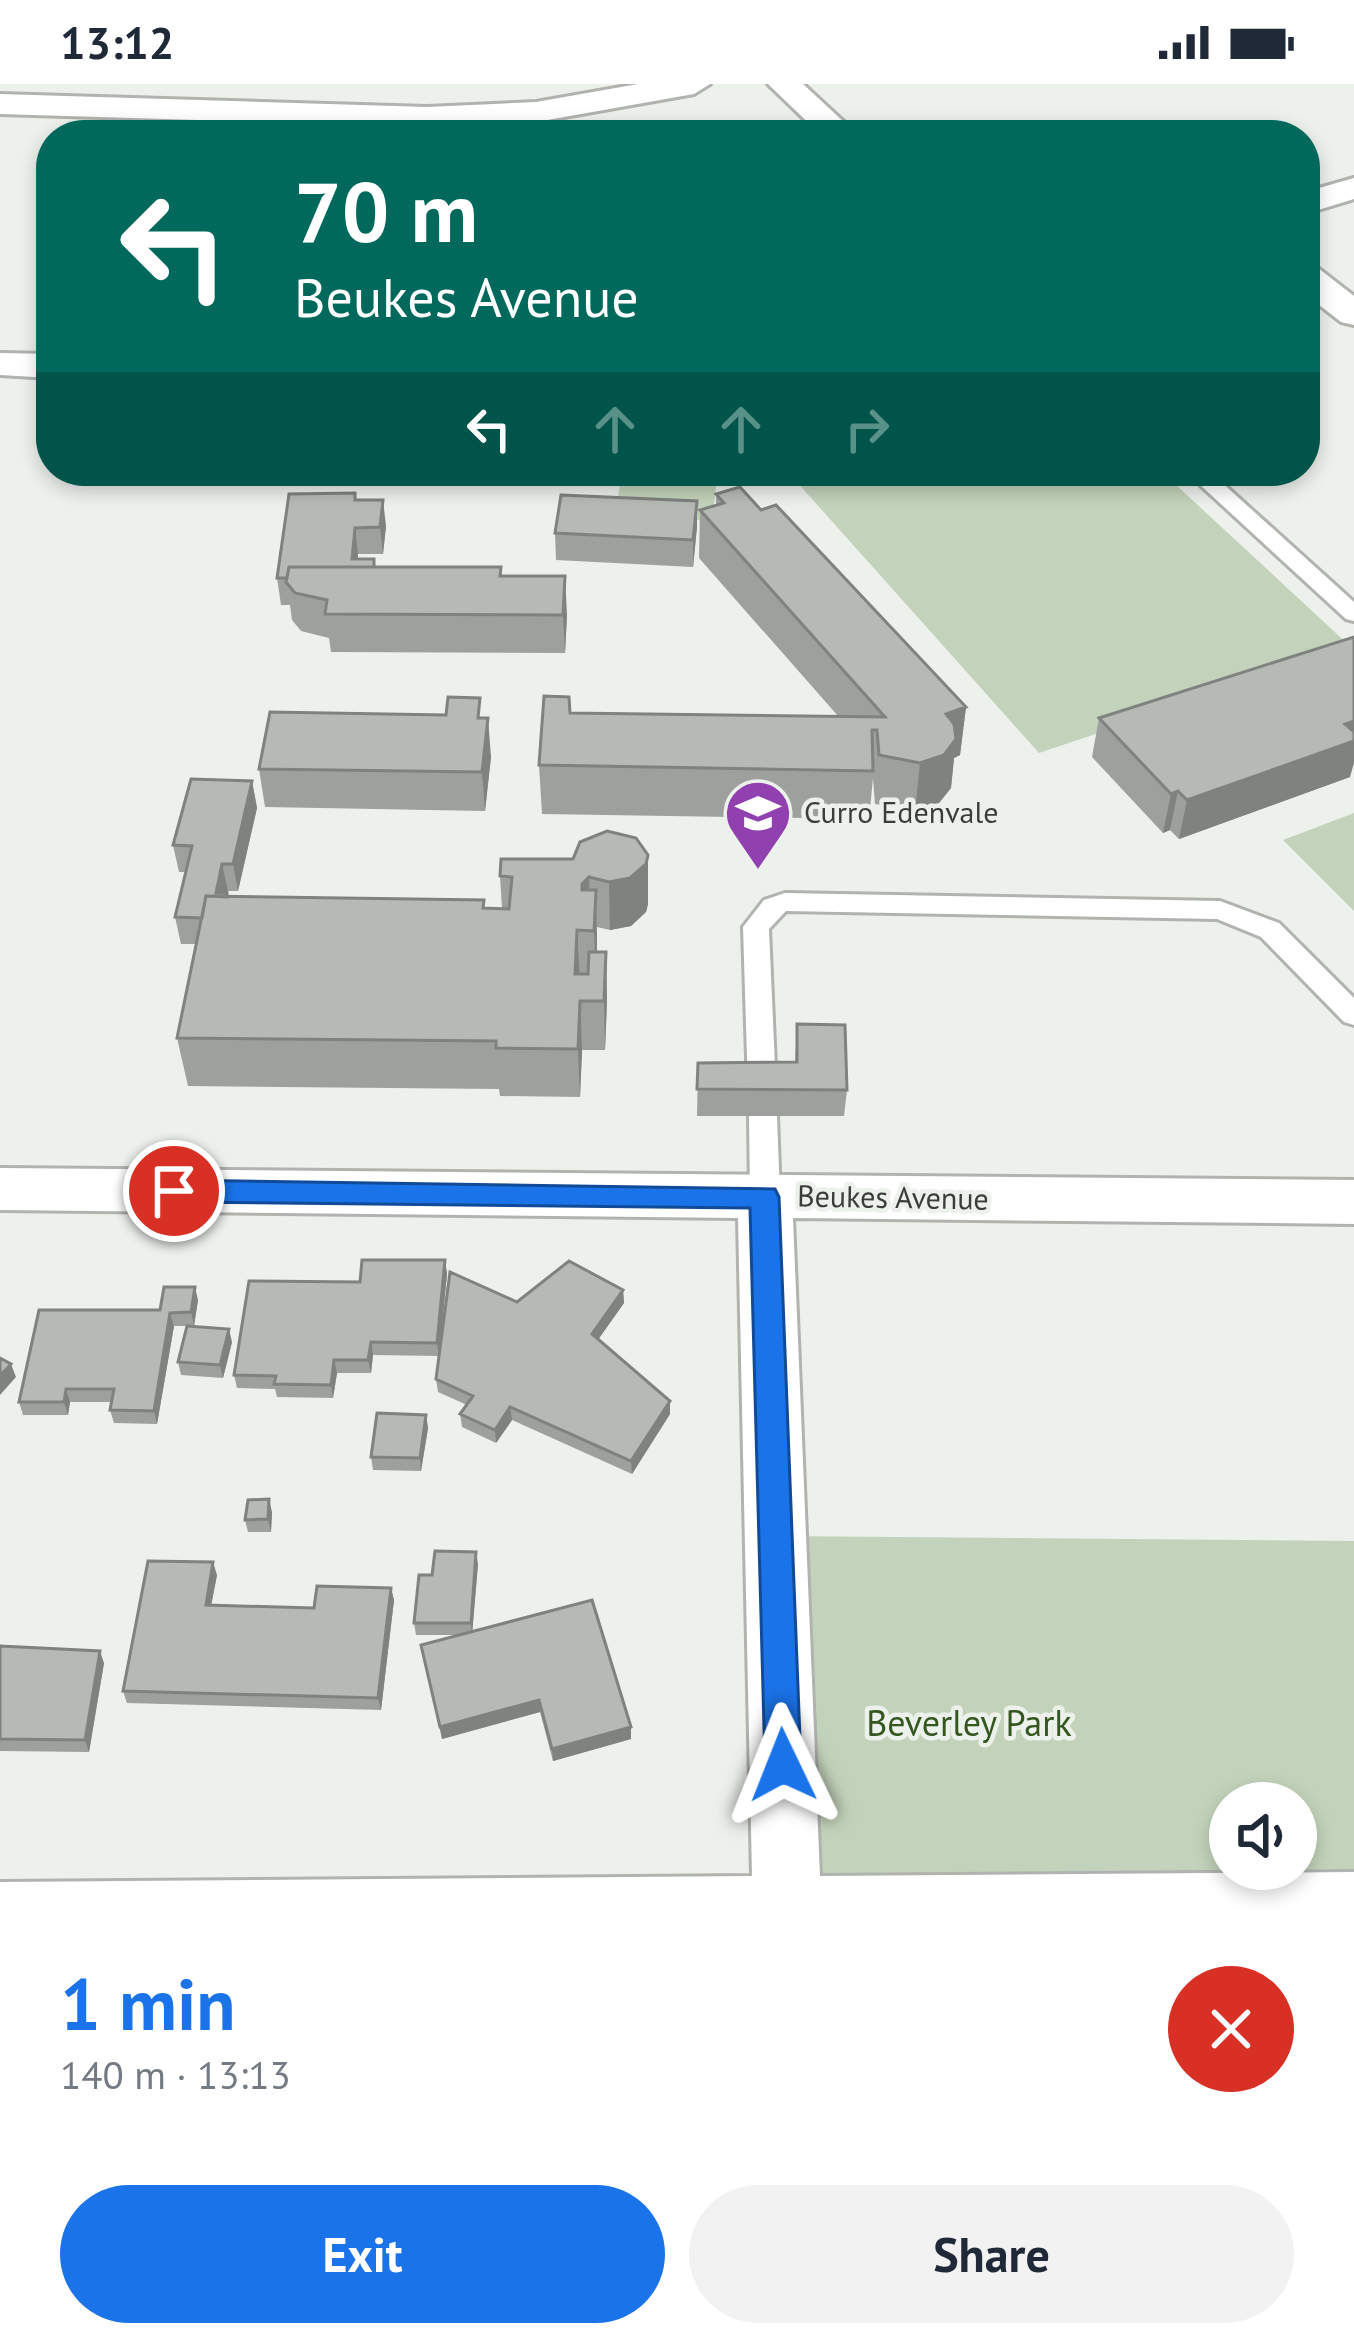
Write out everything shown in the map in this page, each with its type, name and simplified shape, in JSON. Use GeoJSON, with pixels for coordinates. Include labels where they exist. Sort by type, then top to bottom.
{"type":"FeatureCollection","features":[{"type":"Feature","properties":{"kind":"street"},"geometry":{"type":"LineString","coordinates":[[0,104],[427,117],[536,112],[694,84]]}},
{"type":"Feature","properties":{"kind":"street"},"geometry":{"type":"LineString","coordinates":[[784,84],[825,120]]}},
{"type":"Feature","properties":{"kind":"street"},"geometry":{"type":"LineString","coordinates":[[1320,198],[1354,188]]}},
{"type":"Feature","properties":{"kind":"street"},"geometry":{"type":"LineString","coordinates":[[1320,288],[1354,314]]}},
{"type":"Feature","properties":{"kind":"street"},"geometry":{"type":"LineString","coordinates":[[0,364],[36,365]]}},
{"type":"Feature","properties":{"kind":"street","name":"Beukes Avenue"},"geometry":{"type":"LineString","coordinates":[[0,1190],[1354,1202]]}},
{"type":"Feature","properties":{"kind":"street"},"geometry":{"type":"LineString","coordinates":[[765,1197],[788,1907]]}},
{"type":"Feature","properties":{"kind":"street"},"geometry":{"type":"LineString","coordinates":[[0,1916],[1354,1906]]}},
{"type":"Feature","properties":{"kind":"lane"},"geometry":{"type":"LineString","coordinates":[[1213,486],[1354,614]]}},
{"type":"Feature","properties":{"kind":"lane"},"geometry":{"type":"LineString","coordinates":[[765,1197],[756,927],[772,906],[785,902],[1220,910],[1270,929],[1354,1015]]}},
{"type":"Feature","properties":{"kind":"green space"},"geometry":{"type":"Polygon","coordinates":[[[620,486],[716,486],[712,521],[615,516],[620,486]]]}},
{"type":"Feature","properties":{"kind":"green space"},"geometry":{"type":"Polygon","coordinates":[[[800,486],[1177,486],[1352,648],[1039,753],[800,486]]]}},
{"type":"Feature","properties":{"kind":"green space"},"geometry":{"type":"Polygon","coordinates":[[[1354,813],[1354,911],[1283,840],[1354,813]]]}},
{"type":"Feature","properties":{"kind":"green space","name":"Beverley Park"},"geometry":{"type":"Polygon","coordinates":[[[779,1536],[1354,1541],[1354,1906],[787,1907],[779,1536]]]}},
{"type":"Feature","properties":{"kind":"building"},"geometry":{"type":"Polygon","coordinates":[[[740,487],[761,510],[776,505],[966,707],[946,714],[954,724],[956,739],[944,755],[920,763],[879,755],[877,730],[872,730],[873,771],[539,765],[544,696],[569,697],[570,713],[885,717],[700,510],[724,503],[716,494],[740,487]]]}},
{"type":"Feature","properties":{"kind":"building"},"geometry":{"type":"Polygon","coordinates":[[[355,493],[355,500],[383,500],[380,527],[355,528],[352,559],[374,559],[374,567],[289,567],[287,578],[277,578],[289,494],[355,493]]]}},
{"type":"Feature","properties":{"kind":"building"},"geometry":{"type":"Polygon","coordinates":[[[561,495],[697,501],[693,540],[555,533],[561,495]]]}},
{"type":"Feature","properties":{"kind":"building"},"geometry":{"type":"Polygon","coordinates":[[[289,567],[501,567],[500,576],[565,576],[563,615],[325,614],[327,600],[295,593],[286,582],[289,567]]]}},
{"type":"Feature","properties":{"kind":"building"},"geometry":{"type":"Polygon","coordinates":[[[1354,637],[1354,721],[1345,724],[1354,732],[1354,741],[1187,800],[1178,791],[1171,794],[1099,718],[1354,637]]]}},
{"type":"Feature","properties":{"kind":"building"},"geometry":{"type":"Polygon","coordinates":[[[448,697],[480,698],[478,718],[488,718],[482,772],[259,769],[270,712],[446,715],[448,697]]]}},
{"type":"Feature","properties":{"kind":"building"},"geometry":{"type":"Polygon","coordinates":[[[191,779],[252,781],[233,864],[222,864],[216,893],[227,893],[227,897],[206,896],[202,918],[175,917],[192,846],[173,845],[191,779]]]}},
{"type":"Feature","properties":{"kind":"building"},"geometry":{"type":"Polygon","coordinates":[[[607,831],[636,838],[648,855],[646,864],[630,878],[609,882],[589,877],[582,884],[582,890],[596,890],[594,931],[577,930],[575,974],[588,974],[589,952],[606,952],[604,1001],[580,1001],[578,1049],[496,1048],[496,1041],[177,1038],[206,896],[484,900],[483,908],[509,909],[512,877],[500,876],[501,859],[573,859],[580,842],[607,831]]]}},
{"type":"Feature","properties":{"kind":"building"},"geometry":{"type":"Polygon","coordinates":[[[797,1024],[845,1025],[847,1090],[697,1089],[698,1063],[797,1062],[797,1024]]]}},
{"type":"Feature","properties":{"kind":"building"},"geometry":{"type":"Polygon","coordinates":[[[362,1260],[445,1260],[437,1343],[371,1342],[368,1360],[334,1360],[331,1385],[274,1384],[276,1376],[234,1375],[249,1281],[360,1282],[362,1260]]]}},
{"type":"Feature","properties":{"kind":"building"},"geometry":{"type":"Polygon","coordinates":[[[569,1261],[623,1290],[592,1334],[670,1401],[631,1461],[510,1407],[495,1430],[460,1414],[473,1396],[436,1379],[450,1272],[517,1302],[569,1261]]]}},
{"type":"Feature","properties":{"kind":"building"},"geometry":{"type":"Polygon","coordinates":[[[164,1287],[195,1287],[191,1312],[170,1313],[154,1411],[110,1410],[114,1389],[66,1389],[64,1402],[19,1402],[39,1310],[160,1310],[164,1287]]]}},
{"type":"Feature","properties":{"kind":"building"},"geometry":{"type":"Polygon","coordinates":[[[187,1326],[229,1329],[220,1365],[178,1362],[187,1326]]]}},
{"type":"Feature","properties":{"kind":"building"},"geometry":{"type":"Polygon","coordinates":[[[0,1358],[11,1364],[0,1376],[0,1358]]]}},
{"type":"Feature","properties":{"kind":"building"},"geometry":{"type":"Polygon","coordinates":[[[377,1413],[426,1415],[420,1458],[371,1457],[377,1413]]]}},
{"type":"Feature","properties":{"kind":"building"},"geometry":{"type":"Polygon","coordinates":[[[269,1499],[268,1519],[245,1520],[248,1500],[269,1499]]]}},
{"type":"Feature","properties":{"kind":"building"},"geometry":{"type":"Polygon","coordinates":[[[435,1551],[476,1552],[471,1623],[414,1623],[419,1575],[432,1575],[435,1551]]]}},
{"type":"Feature","properties":{"kind":"building"},"geometry":{"type":"Polygon","coordinates":[[[148,1561],[213,1562],[206,1605],[314,1608],[317,1586],[391,1588],[378,1698],[123,1691],[148,1561]]]}},
{"type":"Feature","properties":{"kind":"building"},"geometry":{"type":"Polygon","coordinates":[[[592,1600],[631,1727],[552,1749],[539,1700],[440,1727],[421,1645],[592,1600]]]}},
{"type":"Feature","properties":{"kind":"building"},"geometry":{"type":"Polygon","coordinates":[[[0,1646],[100,1651],[85,1740],[0,1739],[0,1646]]]}},
{"type":"Feature","properties":{"kind":"place","name":"Curro Edenvale"},"geometry":{"type":"Point","coordinates":[758,872]}},
{"type":"Feature","properties":{"kind":"route"},"geometry":{"type":"LineString","coordinates":[[174,1191],[765,1197],[783,1765]]}}]}
